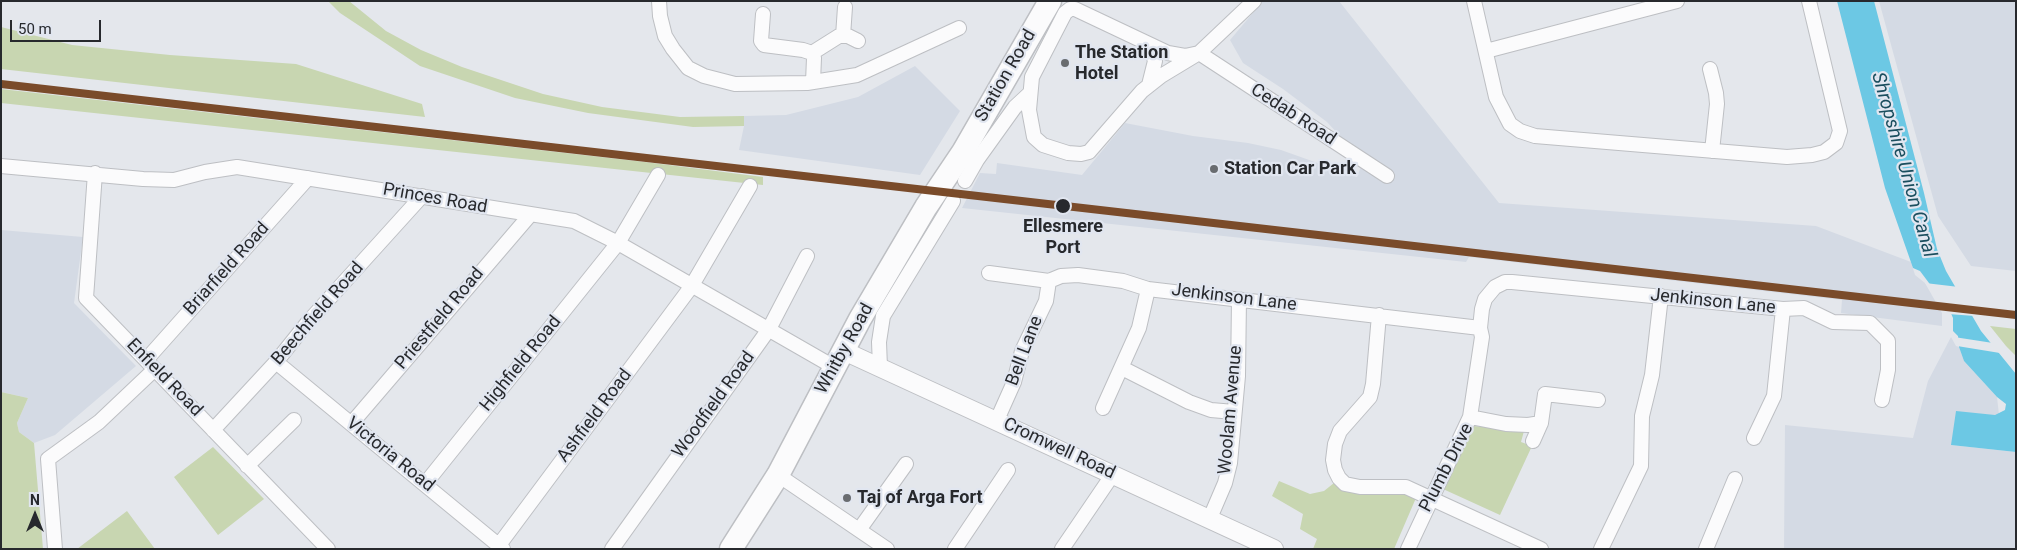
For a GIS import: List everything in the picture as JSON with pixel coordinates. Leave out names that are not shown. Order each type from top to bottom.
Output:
[{"type":"main road","name":"Station Road","points":[[963,152],[1050,1]]},
{"type":"main road","name":"Whitby Road","points":[[731,549],[778,475],[860,319],[926,207],[963,152]]},
{"type":"street","points":[[659,1],[660,16],[665,36],[688,68],[704,76],[735,84],[781,85],[857,75],[958,28]]},
{"type":"street","points":[[1149,85],[1199,53],[1254,1]]},
{"type":"street","points":[[1474,1],[1496,97],[1510,124],[1520,131],[1535,136],[1787,158],[1824,152],[1836,144],[1840,131],[1840,124],[1809,1]]},
{"type":"street","points":[[1486,51],[1656,4],[1677,1]]},
{"type":"street","points":[[843,36],[845,7]]},
{"type":"street","name":"Station Road","points":[[1144,43],[1075,9],[1070,9],[1065,13],[1034,72],[1029,94],[1030,122],[1034,137],[1043,146],[1073,154],[1089,152],[1138,95],[1149,85]]},
{"type":"street","points":[[763,14],[761,41],[764,45],[812,53]]},
{"type":"street","points":[[812,53],[833,38],[848,36],[858,41]]},
{"type":"street","points":[[1144,43],[1177,56],[1199,53]]},
{"type":"street","points":[[1144,43],[1152,52],[1155,61],[1149,85]]},
{"type":"street","points":[[812,53],[814,58],[813,82]]},
{"type":"street","name":"Cedab Road","points":[[1199,53],[1387,176]]},
{"type":"street","points":[[1710,69],[1717,104],[1712,151]]},
{"type":"street","name":"Station Road","points":[[965,181],[1010,115],[1029,94]]},
{"type":"street","name":"Princes Road","points":[[1,166],[94,173],[143,180],[174,180],[205,172],[237,167],[574,222],[618,244],[691,287],[769,329],[839,359]]},
{"type":"street","name":"Enfield Road","points":[[94,173],[86,298],[328,549]]},
{"type":"street","name":"Highfield Road","points":[[425,484],[618,244],[658,175]]},
{"type":"street","name":"Briarfield Road","points":[[55,549],[48,459],[99,422],[308,178]]},
{"type":"street","name":"Ashfield Road","points":[[501,547],[691,287],[750,186]]},
{"type":"street","name":"Beechfield Road","points":[[213,430],[276,362],[308,322],[422,196]]},
{"type":"street","name":"Whitby Road","points":[[880,368],[879,342],[883,316],[953,202]]},
{"type":"street","name":"Priestfield Road","points":[[351,424],[530,215]]},
{"type":"street","name":"Woodfield Road","points":[[612,549],[769,329],[807,256]]},
{"type":"street","name":"Jenkinson Lane","points":[[989,273],[1049,281],[1061,276],[1078,275],[1123,281],[1148,289],[1480,328],[1485,299],[1495,287],[1505,282],[1783,309],[1804,308],[1833,322],[1870,323],[1888,341],[1888,370],[1882,400]]},
{"type":"street","name":"Bell Lane","points":[[997,420],[1014,382],[1022,351],[1046,301],[1049,281]]},
{"type":"street","points":[[1103,408],[1140,328],[1148,289]]},
{"type":"street","points":[[1601,549],[1641,466],[1642,416],[1652,375],[1661,296]]},
{"type":"street","name":"Woolam Avenue","points":[[1210,518],[1225,483],[1230,463],[1238,376],[1239,299]]},
{"type":"street","points":[[1754,438],[1774,396],[1783,309]]},
{"type":"street","points":[[1378,315],[1372,391],[1363,407],[1349,419],[1340,431],[1334,452],[1335,470],[1345,484],[1360,487],[1406,487],[1542,549]]},
{"type":"street","points":[[1470,417],[1481,344],[1480,328]]},
{"type":"street","name":"Cromwell Road","points":[[839,359],[880,368],[997,420],[1274,549]]},
{"type":"street","name":"Victoria Road","points":[[276,362],[501,547]]},
{"type":"street","points":[[1122,368],[1188,402],[1211,410],[1234,412]]},
{"type":"street","points":[[1533,441],[1542,423],[1545,394],[1598,400]]},
{"type":"street","name":"Plumb Drive","points":[[1408,549],[1470,417],[1506,424],[1528,425],[1542,423]]},
{"type":"street","points":[[247,466],[294,420]]},
{"type":"street","points":[[860,530],[906,464]]},
{"type":"street","points":[[955,549],[1008,470]]},
{"type":"street","points":[[1062,549],[1113,474]]},
{"type":"street","points":[[778,475],[887,549]]},
{"type":"street","points":[[1706,549],[1735,480]]},
{"type":"shaded area","points":[[1263,1],[1339,1],[1499,203],[1816,226],[1911,262],[1915,275],[1925,283],[1942,313],[1942,326],[1841,313],[1842,300],[1469,257],[1466,262],[962,208],[980,173],[996,174],[997,163],[1082,175],[1125,123],[1281,150],[1357,177],[1363,161],[1327,122],[1283,89],[1243,63],[1230,40]]},
{"type":"shaded area","points":[[1879,1],[2016,1],[2016,271],[1971,266],[1938,216]]},
{"type":"shaded area","points":[[915,66],[960,111],[920,175],[739,150],[744,116],[786,115],[858,97]]},
{"type":"shaded area","points":[[1,230],[83,237],[74,303],[136,366],[55,435],[34,443],[19,432],[17,423],[28,398],[1,392]]},
{"type":"shaded area","points":[[1951,337],[1956,346],[1959,347],[1964,361],[1997,397],[1999,415],[1995,415],[1951,445],[2016,452],[2016,549],[1784,549],[1785,425],[1913,438],[1928,381]]},
{"type":"green space","points":[[328,1],[349,1],[386,31],[421,50],[462,67],[543,94],[602,107],[680,117],[744,116],[744,126],[693,127],[588,113],[515,98],[420,66],[340,13]]},
{"type":"green space","points":[[1,27],[72,45],[170,55],[296,64],[422,104],[425,117],[1,69]]},
{"type":"green space","points":[[1,89],[645,162],[763,177],[763,185],[1,103]]},
{"type":"green space","points":[[1990,326],[2016,329],[2016,356],[2006,346]]},
{"type":"green space","points":[[1,392],[28,398],[17,423],[19,432],[34,443],[43,549],[1,549]]},
{"type":"green space","points":[[1474,426],[1524,431],[1521,442],[1532,446],[1500,515],[1443,489]]},
{"type":"green space","points":[[213,447],[264,499],[218,535],[174,477]]},
{"type":"green space","points":[[1279,481],[1310,494],[1324,491],[1334,483],[1404,494],[1416,498],[1394,549],[1313,549],[1317,539],[1300,529],[1303,514],[1272,496]]},
{"type":"green space","points":[[127,511],[155,549],[77,549]]},
{"type":"water","name":"Shropshire Union Canal","points":[[1837,1],[1874,1],[1937,249],[1946,271],[1981,331],[2016,374],[2016,452],[1951,445],[1956,411],[1995,415],[2005,410],[2006,404],[1997,397],[1964,361],[1959,347],[1958,336],[1953,331],[1953,318],[1950,311],[1920,271],[1913,268],[1885,188]]},
{"type":"pier","points":[[1925,283],[1959,287],[1975,316],[1948,314]]},
{"type":"pier","points":[[1954,337],[1993,343],[2000,353],[1957,346]]},
{"type":"railway","points":[[1069,206],[2016,315]]},
{"type":"transit line","points":[[1,84],[2016,315]]},
{"type":"place","name":"The Station Hotel","points":[[1065,63]]},
{"type":"place","name":"Station Car Park","points":[[1214,169]]},
{"type":"place","name":"Ellesmere Port","points":[[1063,206]]},
{"type":"place","name":"Taj of Arga Fort","points":[[847,498]]}]
